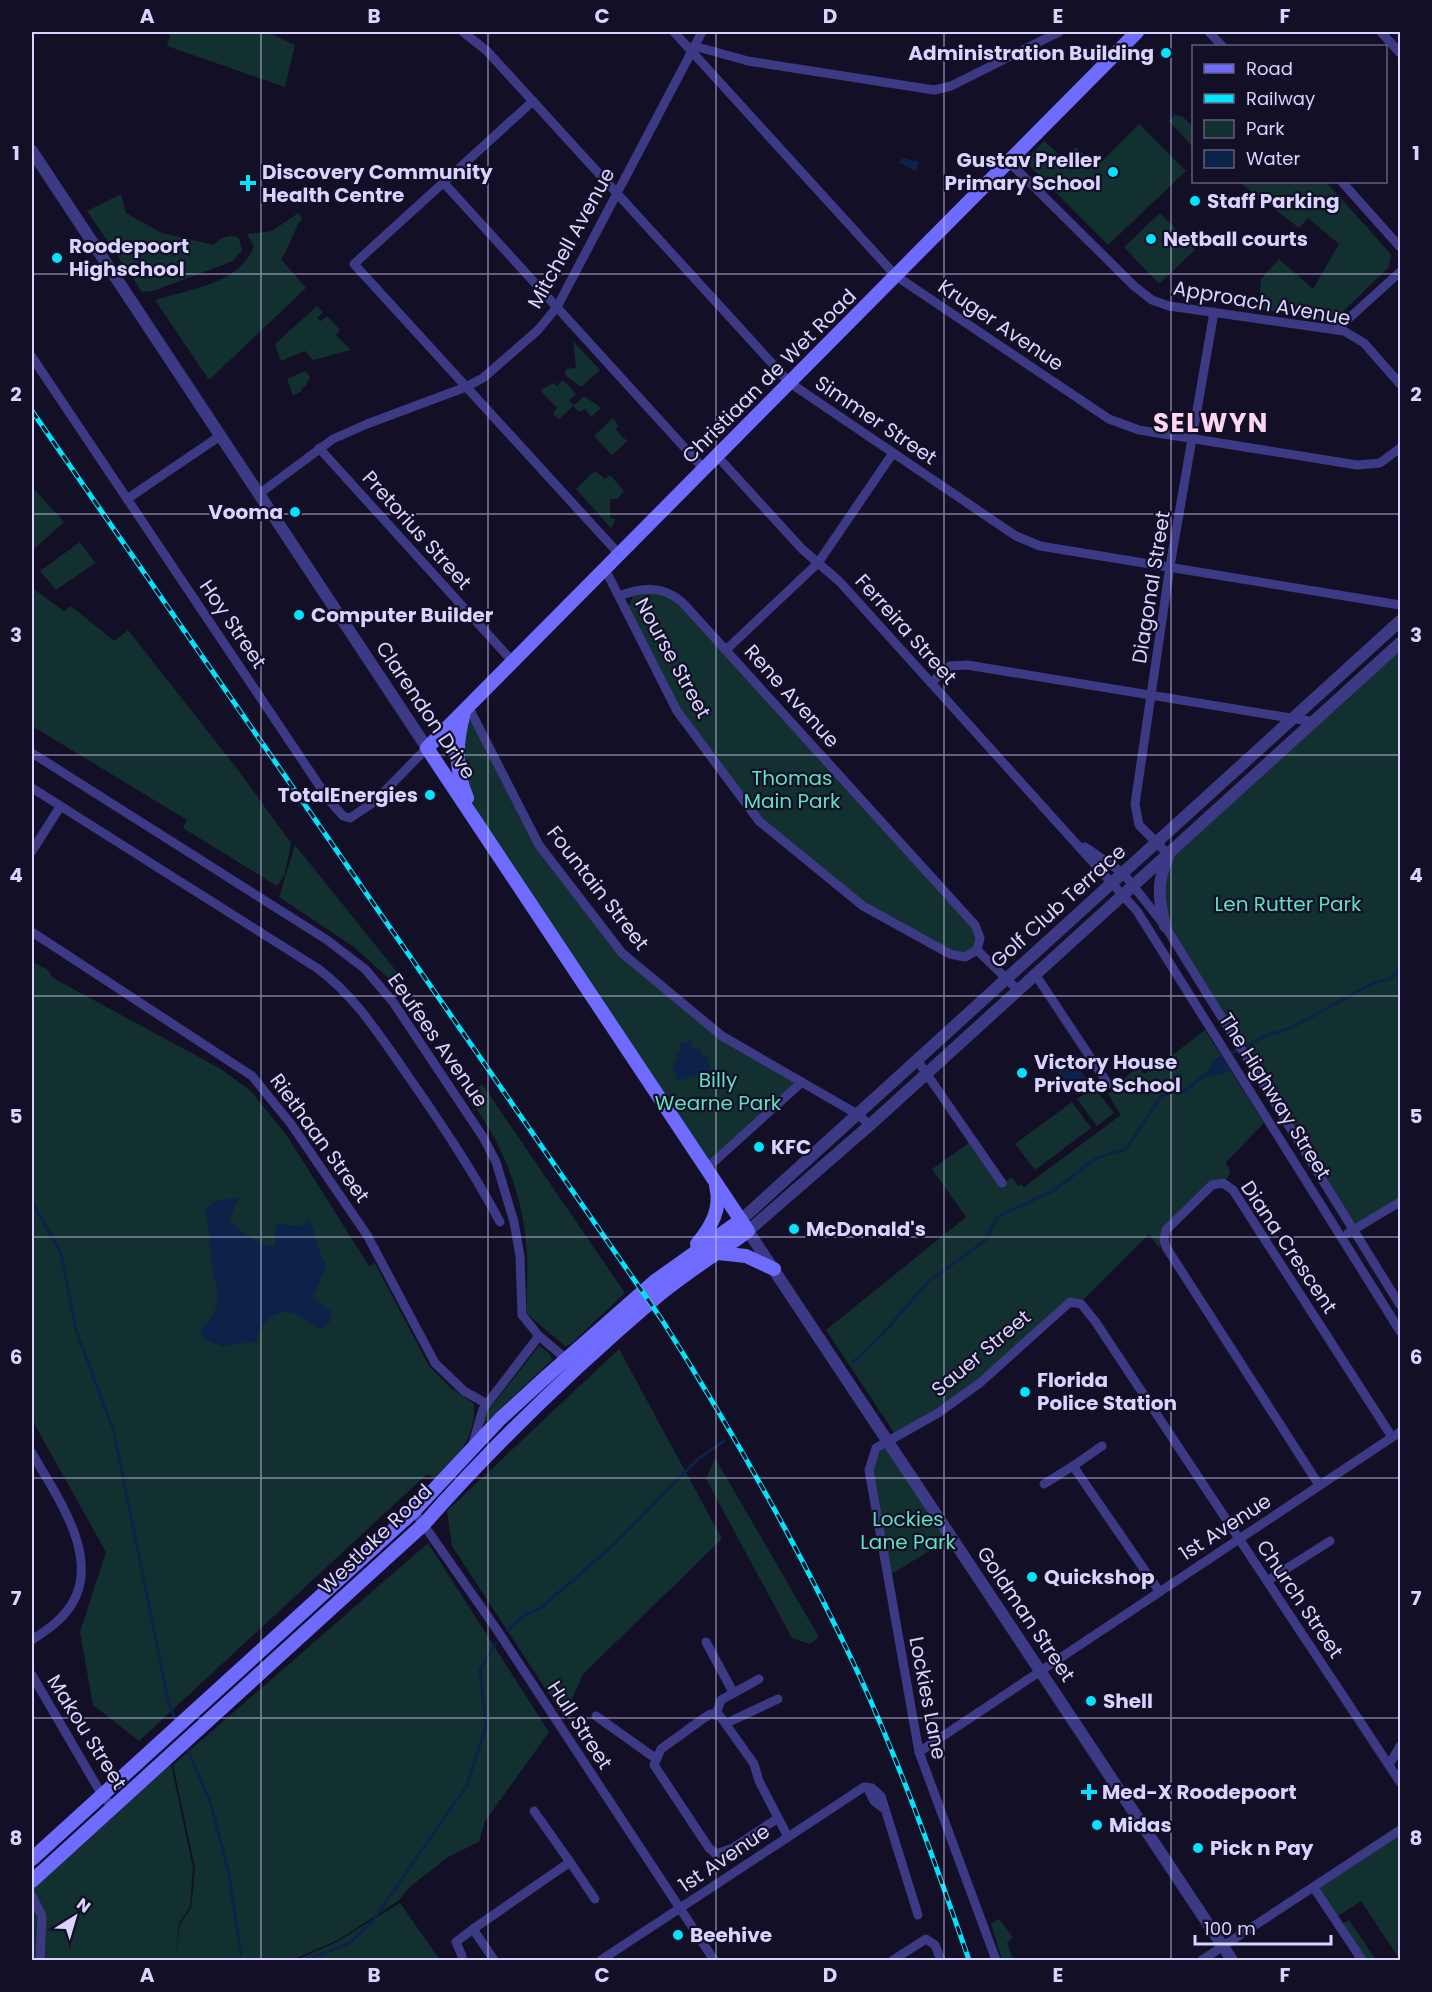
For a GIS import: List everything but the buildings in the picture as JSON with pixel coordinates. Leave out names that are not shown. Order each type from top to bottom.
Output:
[{"type":"main road","name":"Christiaan de Wet Road","points":[[427,748],[1137,32]]},
{"type":"main road","points":[[466,708],[457,746],[457,766],[480,826]]},
{"type":"main road","name":"Clarendon Drive","points":[[427,748],[744,1225]]},
{"type":"main road","points":[[688,1255],[709,1230],[715,1215],[718,1196],[711,1173]]},
{"type":"main road","name":"Westlake Road","points":[[32,1881],[424,1524],[474,1467],[578,1368],[661,1294],[718,1253],[744,1225]]},
{"type":"main road","name":"Westlake Road","points":[[32,1859],[414,1511],[472,1448],[566,1359],[688,1255],[744,1225]]},
{"type":"main road","points":[[718,1253],[746,1256],[774,1269]]},
{"type":"street","name":"Simmer Street","points":[[463,32],[479,43],[790,383],[1016,536],[1031,543],[1401,605]]},
{"type":"street","name":"Kruger Avenue","points":[[674,32],[693,48],[896,276],[1118,424],[1193,440],[1366,466],[1380,463],[1401,448]]},
{"type":"street","name":"Mitchell Avenue","points":[[259,494],[319,448],[367,424],[466,387],[483,378],[520,346],[557,307],[702,32]]},
{"type":"street","points":[[693,48],[748,61],[934,90],[951,86],[1059,32]]},
{"type":"street","points":[[1209,32],[1221,45]]},
{"type":"street","points":[[1381,32],[1401,53]]},
{"type":"street","points":[[533,101],[354,264],[619,554]]},
{"type":"street","name":"Clarendon Drive","points":[[32,151],[427,748]]},
{"type":"street","name":"Approach Avenue","points":[[1009,162],[1140,292],[1169,306],[1350,333],[1364,343],[1401,384]]},
{"type":"street","points":[[443,182],[704,469]]},
{"type":"street","points":[[1343,183],[1401,247]]},
{"type":"street","points":[[1336,330],[1401,272]]},
{"type":"street","name":"Diagonal Street","points":[[1169,855],[1139,825],[1135,810],[1170,567],[1214,312]]},
{"type":"street","name":"Hoy Street","points":[[32,357],[329,800],[343,816],[354,817],[367,808],[427,748]]},
{"type":"street","points":[[127,499],[220,436]]},
{"type":"street","name":"Pretorius Street","points":[[319,448],[513,662]]},
{"type":"street","points":[[727,649],[818,563],[893,453]]},
{"type":"street","name":"Ferreira Street","points":[[717,456],[818,563],[840,582],[1113,884]]},
{"type":"street","name":"Nourse Street","points":[[605,569],[677,711],[759,821],[872,912],[950,954],[965,957],[977,950]]},
{"type":"street","name":"Rene Avenue","points":[[619,596],[642,589],[662,590],[671,593],[683,603],[975,925],[980,938],[977,950]]},
{"type":"street","name":"Golf Club Terrace","points":[[744,1225],[916,1060],[1401,621]]},
{"type":"street","name":"Golf Club Terrace","points":[[744,1225],[870,1125],[1401,643]]},
{"type":"street","points":[[931,683],[950,666],[967,665],[1315,722]]},
{"type":"street","name":"Fountain Street","points":[[466,708],[539,845],[622,953],[722,1036],[858,1114],[870,1125]]},
{"type":"street","name":"Eeufees Avenue","points":[[32,753],[327,940],[356,960],[378,983],[483,1137],[496,1162],[517,1236],[520,1256],[520,1309],[527,1323],[539,1336],[578,1368]]},
{"type":"street","points":[[32,788],[308,963],[343,988],[434,1113],[471,1170],[500,1222]]},
{"type":"street","points":[[32,851],[60,807]]},
{"type":"street","name":"Ferreira Street","points":[[1064,831],[1124,873]]},
{"type":"street","points":[[1165,926],[1159,902],[1159,887],[1169,855]]},
{"type":"street","name":"The Highway Street","points":[[1124,873],[1135,884],[1165,926],[1401,1305]]},
{"type":"street","name":"The Highway Street","points":[[1113,884],[1154,935],[1401,1331]]},
{"type":"street","name":"Riethaan Street","points":[[32,932],[252,1076],[291,1124],[367,1235],[435,1363],[464,1391],[487,1404]]},
{"type":"street","points":[[977,950],[1018,990]]},
{"type":"street","points":[[1035,974],[1108,1084]]},
{"type":"street","points":[[916,1060],[1002,1183]]},
{"type":"street","points":[[711,1173],[802,1082]]},
{"type":"street","name":"Diana Crescent","points":[[1319,1485],[1166,1247],[1166,1230],[1212,1185],[1223,1183],[1233,1190],[1396,1435]]},
{"type":"street","points":[[1341,1236],[1401,1202]]},
{"type":"street","name":"Goldman Street","points":[[744,1225],[1232,1960]]},
{"type":"street","name":"Sauer Street","points":[[889,1442],[981,1382],[1064,1305],[1077,1301],[1091,1315]]},
{"type":"street","name":"Church Street","points":[[1091,1315],[1401,1782]]},
{"type":"street","points":[[472,1448],[478,1418],[539,1336]]},
{"type":"street","name":"1st Avenue","points":[[919,1752],[1396,1435]]},
{"type":"street","name":"Lockies Lane","points":[[889,1442],[873,1451],[869,1481],[919,1752],[996,1960]]},
{"type":"street","points":[[1044,1484],[1102,1446]]},
{"type":"street","points":[[32,1454],[71,1520],[79,1545],[80,1562],[78,1590],[69,1609],[56,1623],[32,1640]]},
{"type":"street","points":[[1073,1466],[1159,1592]]},
{"type":"street","name":"Hull Street","points":[[414,1511],[495,1627],[714,1960]]},
{"type":"street","points":[[1267,1581],[1330,1541]]},
{"type":"street","points":[[706,1642],[733,1692]]},
{"type":"street","name":"Makou Street","points":[[32,1675],[102,1795],[113,1807]]},
{"type":"street","points":[[716,1714],[718,1703],[733,1692],[759,1679]]},
{"type":"street","points":[[726,1724],[777,1699]]},
{"type":"street","points":[[716,1714],[726,1724],[754,1764],[759,1781],[788,1837]]},
{"type":"street","points":[[716,1714],[704,1718],[661,1749],[655,1758],[654,1765],[661,1778],[709,1848],[716,1854],[734,1848],[778,1818]]},
{"type":"street","points":[[596,1716],[655,1758]]},
{"type":"street","points":[[1389,1765],[1401,1746]]},
{"type":"street","name":"1st Avenue","points":[[601,1960],[860,1788],[867,1787],[874,1801],[883,1808],[918,1915]]},
{"type":"street","points":[[534,1812],[595,1899]]},
{"type":"street","points":[[1202,1960],[1401,1830]]},
{"type":"street","points":[[462,1956],[456,1942],[570,1862]]},
{"type":"street","points":[[1314,1888],[1362,1960]]},
{"type":"street","points":[[32,1896],[42,1916],[40,1960]]},
{"type":"street","points":[[473,1929],[495,1960]]},
{"type":"street","points":[[893,1960],[926,1939],[935,1945],[941,1960]]},
{"type":"green space","points":[[171,32],[267,32],[295,45],[285,87],[167,46]]},
{"type":"green space","points":[[1175,115],[1182,116],[1192,126],[1192,146],[1169,121]]},
{"type":"green space","points":[[1139,124],[1186,171],[1108,245],[1025,161],[1044,141],[1064,159],[1076,147],[1097,166]]},
{"type":"green space","points":[[1240,183],[1327,183],[1391,254],[1389,267],[1332,322],[1259,309],[1261,279],[1279,259],[1313,289],[1339,244],[1308,218],[1299,228]]},
{"type":"green space","points":[[121,194],[126,213],[162,233],[214,245],[225,237],[232,236],[239,238],[242,250],[233,261],[153,291],[142,292],[87,211]]},
{"type":"green space","points":[[298,213],[302,218],[281,259],[306,288],[209,380],[155,300],[198,288],[226,277],[238,269],[254,246],[247,234],[272,231]]},
{"type":"green space","points":[[1160,213],[1195,250],[1159,284],[1124,247]]},
{"type":"green space","points":[[317,306],[323,312],[317,318],[321,321],[327,316],[340,330],[336,335],[351,350],[313,360],[305,351],[281,361],[275,344]]},
{"type":"green space","points":[[573,341],[600,370],[581,387],[565,375],[566,369],[576,368]]},
{"type":"green space","points":[[306,371],[310,377],[305,387],[293,396],[287,379]]},
{"type":"green space","points":[[563,380],[576,394],[569,400],[574,405],[584,396],[601,408],[591,417],[585,409],[579,412],[573,406],[559,419],[553,414],[557,408],[540,390],[554,383],[557,386]]},
{"type":"green space","points":[[613,418],[618,426],[615,429],[627,441],[612,455],[594,436]]},
{"type":"green space","points":[[595,471],[605,479],[610,475],[624,491],[617,499],[610,499],[610,518],[616,519],[611,528],[576,489]]},
{"type":"green space","points":[[32,487],[64,522],[32,551]]},
{"type":"green space","points":[[80,542],[95,563],[56,590],[40,571]]},
{"type":"green space","points":[[32,588],[64,611],[71,606],[114,641],[128,630],[238,770],[291,843],[285,874],[277,886],[183,828],[187,820],[32,726]]},
{"type":"green space","name":"Thomas Main Park","points":[[653,592],[674,599],[975,931],[976,946],[960,955],[866,904],[762,819],[682,712],[628,608],[633,596]]},
{"type":"green space","name":"Len Rutter Park","points":[[1400,650],[1400,1199],[1354,1225],[1167,924],[1162,902],[1169,861]]},
{"type":"green space","name":"Billy Wearne Park","points":[[468,713],[522,820],[622,958],[693,1017],[797,1083],[709,1162],[479,816],[461,774]]},
{"type":"green space","points":[[295,845],[401,977],[395,984],[354,947],[279,897]]},
{"type":"green space","points":[[32,962],[47,969],[53,978],[221,1069],[251,1091],[287,1136],[369,1266],[375,1263],[429,1366],[450,1387],[474,1404],[469,1436],[459,1454],[444,1471],[436,1479],[427,1474],[139,1741],[93,1705],[80,1632],[106,1552],[32,1420]]},
{"type":"green space","points":[[1205,1030],[1264,1123],[1226,1162],[1230,1171],[1227,1179],[1221,1178],[1184,1207],[1159,1248],[1149,1234],[1082,1301],[1069,1299],[1062,1303],[963,1390],[895,1434],[826,1330],[966,1217],[932,1169],[970,1142],[1005,1182],[1012,1177],[1018,1186],[1021,1184],[1024,1187],[1121,1115],[1108,1094],[1138,1066],[1144,1074],[1155,1066],[1157,1067]]},
{"type":"green space","points":[[482,1084],[625,1293],[571,1344],[565,1346],[527,1314],[527,1254],[516,1191],[501,1150],[480,1113],[467,1096]]},
{"type":"green space","points":[[1094,1087],[1114,1113],[1097,1126],[1077,1099]]},
{"type":"green space","points":[[1072,1102],[1091,1128],[1035,1170],[1015,1144]]},
{"type":"green space","points":[[539,1346],[550,1354],[552,1360],[481,1427],[484,1416]]},
{"type":"green space","points":[[619,1349],[722,1539],[583,1674],[564,1717],[452,1546],[447,1511]]},
{"type":"green space","name":"Lockies Lane Park","points":[[886,1447],[947,1540],[890,1575],[872,1482],[874,1458]]},
{"type":"green space","points":[[715,1458],[819,1637],[810,1644],[792,1638],[706,1479]]},
{"type":"green space","points":[[428,1543],[549,1732],[485,1821],[479,1842],[448,1857],[411,1886],[398,1901],[338,1940],[292,1960],[32,1960],[32,1890],[171,1764],[193,1868],[190,1907],[179,1923],[176,1953],[180,1924],[191,1908],[195,1868],[173,1765]]},
{"type":"green space","points":[[1400,1834],[1400,1960],[1361,1901],[1337,1917],[1318,1889]]},
{"type":"green space","points":[[400,1903],[440,1960],[296,1960],[335,1943]]},
{"type":"green space","points":[[999,1919],[1013,1937],[1007,1943],[1013,1960],[1002,1960],[991,1924]]},
{"type":"green space","points":[[1349,1920],[1376,1960],[1365,1960],[1342,1924]]},
{"type":"water","points":[[902,158],[919,162],[916,171],[899,163]]},
{"type":"water","points":[[691,1040],[693,1050],[699,1048],[702,1056],[707,1055],[711,1071],[677,1081],[672,1063],[677,1062],[675,1053],[681,1051],[679,1044]]},
{"type":"water","points":[[1065,1055],[1088,1079],[1076,1091],[1052,1066]]},
{"type":"water","points":[[1221,1056],[1230,1071],[1207,1078],[1211,1064]]},
{"type":"water","points":[[239,1197],[229,1221],[250,1238],[269,1246],[275,1246],[276,1224],[302,1226],[310,1220],[326,1265],[313,1298],[330,1310],[332,1319],[322,1329],[296,1314],[286,1312],[273,1315],[268,1319],[256,1342],[224,1347],[203,1339],[200,1329],[214,1312],[218,1296],[205,1210],[215,1201]]},
{"type":"waterway","points":[[1228,1055],[1268,1035],[1291,1028],[1373,983],[1391,979],[1400,969]]},
{"type":"waterway","points":[[853,1362],[877,1340],[929,1281],[985,1241],[997,1217],[1053,1191],[1096,1158],[1126,1149],[1161,1096],[1174,1091],[1184,1091],[1208,1073]]},
{"type":"waterway","points":[[32,1202],[61,1253],[76,1330],[114,1432],[169,1705],[177,1723]]},
{"type":"waterway","points":[[507,1631],[523,1616],[542,1607],[610,1548],[698,1459],[724,1441]]},
{"type":"waterway","points":[[305,1960],[348,1944],[372,1922],[467,1785],[486,1726],[480,1670],[496,1643]]},
{"type":"waterway","points":[[186,1746],[210,1801],[229,1874],[241,1955]]},
{"type":"railway","points":[[32,411],[662,1320],[716,1407],[767,1495],[860,1677],[904,1782],[969,1960]]},
{"type":"place","name":"Administration Building","points":[[1166,53]]},
{"type":"place","name":"Gustav Preller Primary School","points":[[1113,172]]},
{"type":"place","name":"Discovery Community Health Centre","points":[[248,183]]},
{"type":"place","name":"Staff Parking","points":[[1195,201]]},
{"type":"place","name":"Netball courts","points":[[1151,239]]},
{"type":"place","name":"Roodepoort Highschool","points":[[57,258]]},
{"type":"place","name":"Vooma","points":[[295,512]]},
{"type":"place","name":"Computer Builder","points":[[299,615]]},
{"type":"place","name":"TotalEnergies","points":[[430,795]]},
{"type":"place","name":"Victory House Private School","points":[[1022,1073]]},
{"type":"place","name":"KFC","points":[[759,1147]]},
{"type":"place","name":"McDonald's","points":[[794,1229]]},
{"type":"place","name":"Florida Police Station","points":[[1025,1392]]},
{"type":"place","name":"Quickshop","points":[[1032,1577]]},
{"type":"place","name":"Shell","points":[[1091,1701]]},
{"type":"place","name":"Med-X Roodepoort","points":[[1089,1792]]},
{"type":"place","name":"Midas","points":[[1097,1825]]},
{"type":"place","name":"Pick n Pay","points":[[1198,1848]]},
{"type":"place","name":"Beehive","points":[[678,1935]]},
{"type":"district","name":"SELWYN","points":[[1211,423]]}]
